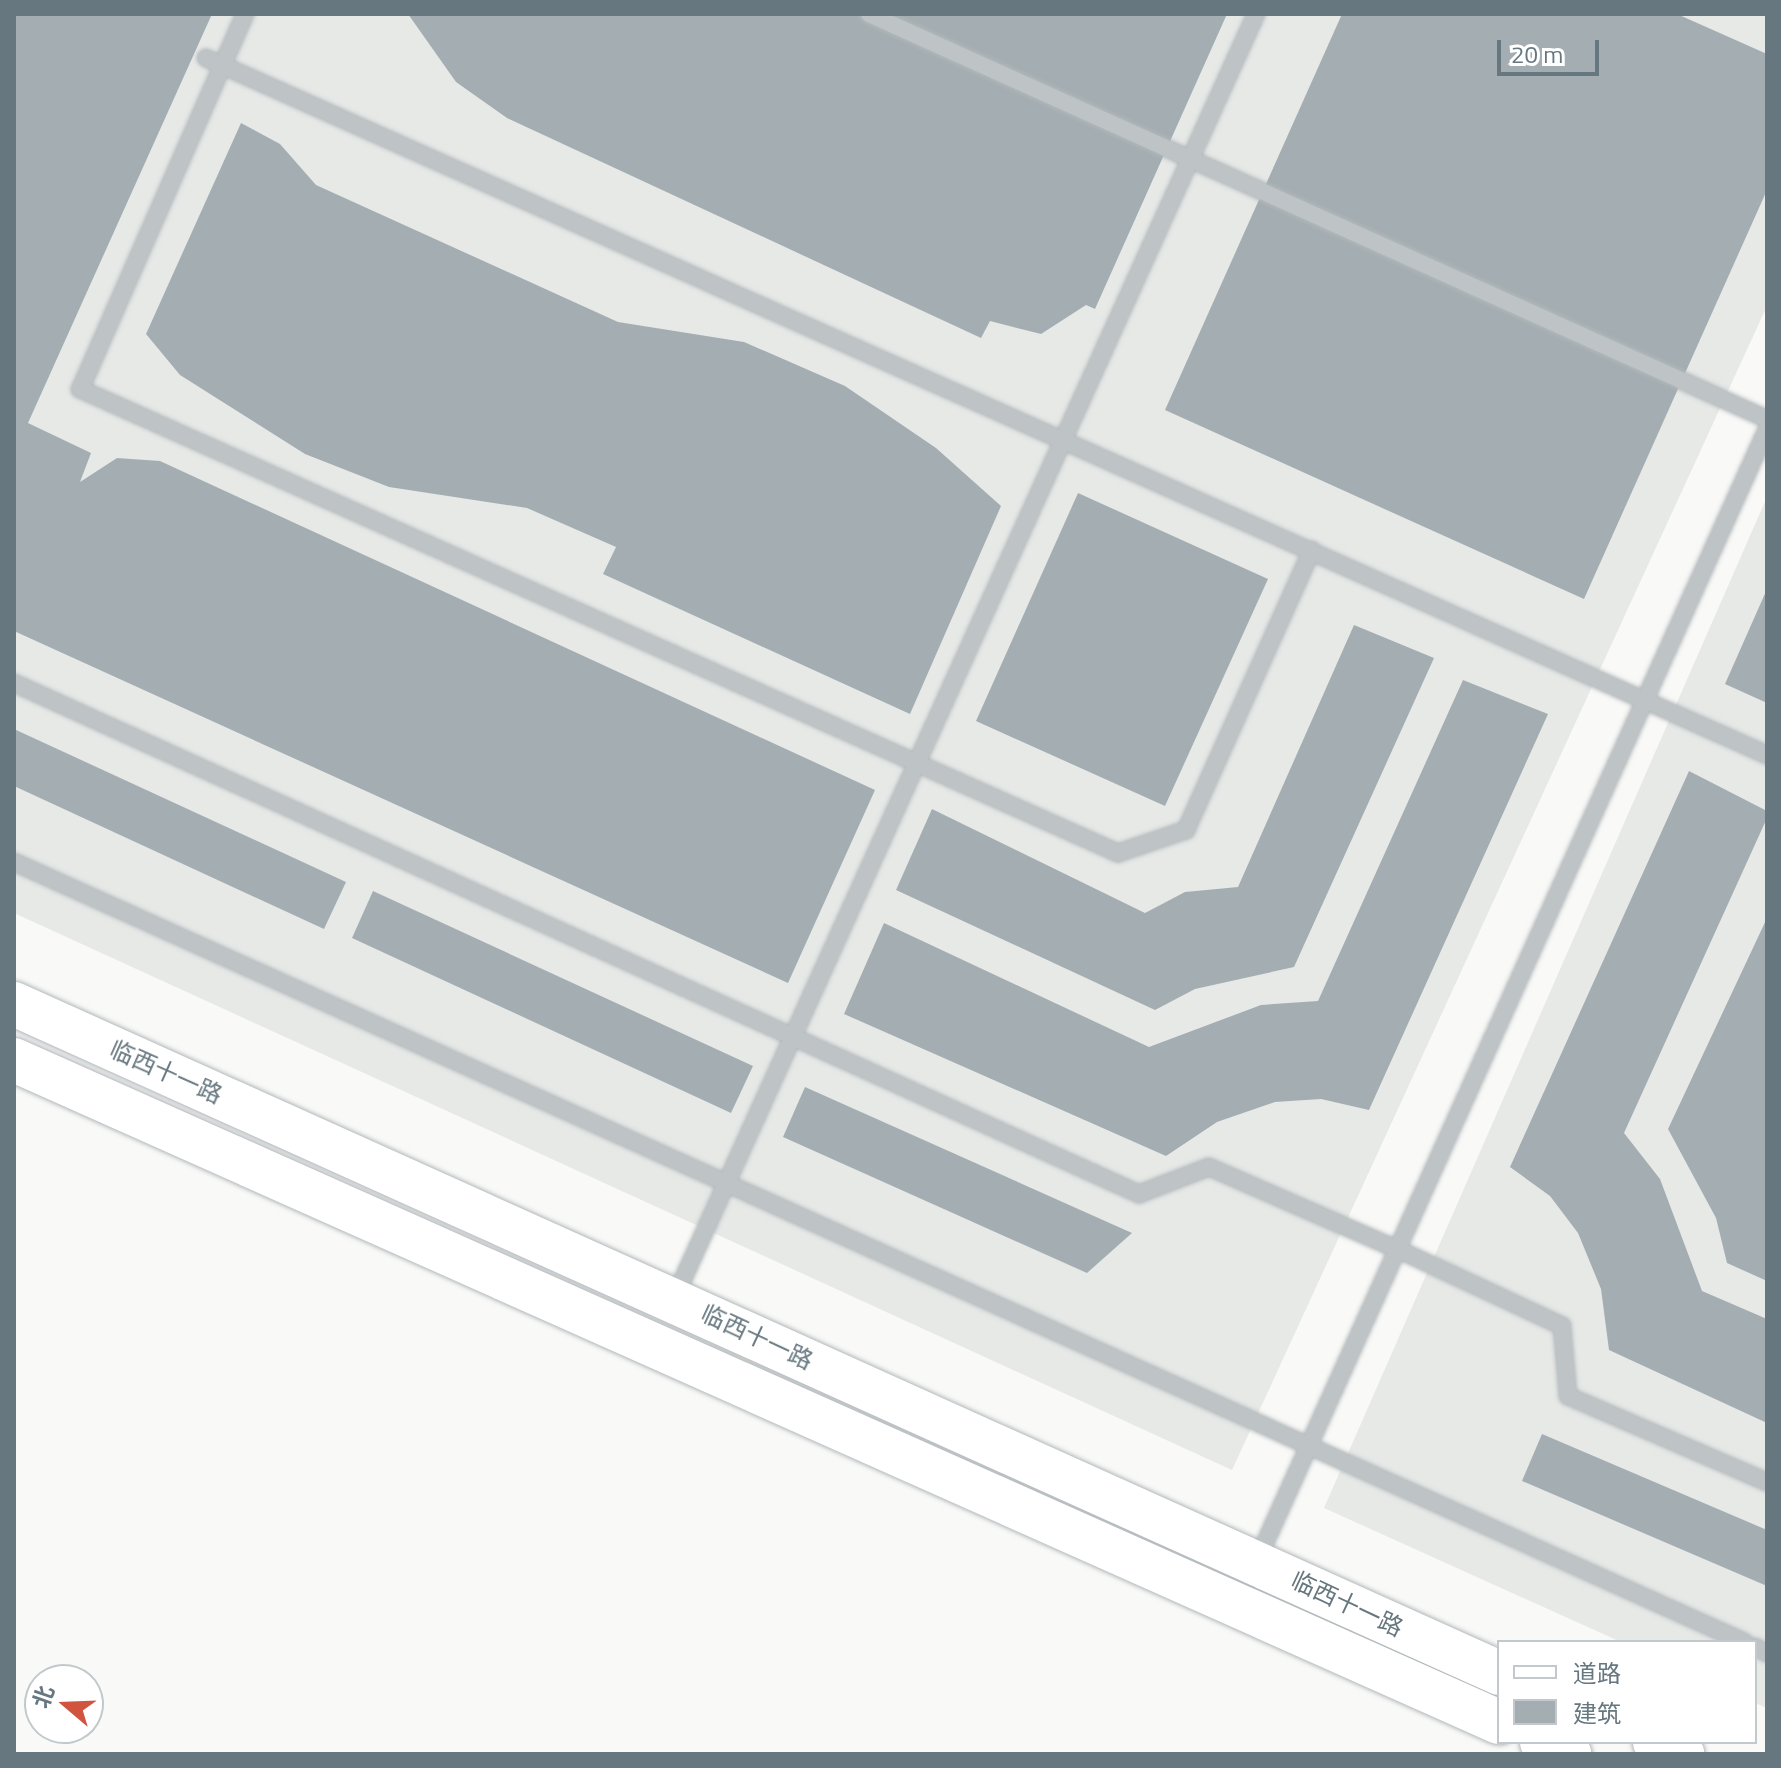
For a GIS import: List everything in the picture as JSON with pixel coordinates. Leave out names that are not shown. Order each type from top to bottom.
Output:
[{"type":"main road","name":"临西十一路","points":[[14,1004],[674,1299],[1246,1583],[1497,1721]]},
{"type":"main road","name":"临西十一路","points":[[14,1060],[1246,1583],[1497,1672]]},
{"type":"main road","points":[[1546,1744],[1569,1754]]},
{"type":"main road","points":[[1660,1744],[1682,1754]]},
{"type":"lane","points":[[245,14],[214,62],[80,389],[1118,853],[1186,830],[1312,550]]},
{"type":"lane","points":[[869,14],[1767,419]]},
{"type":"lane","points":[[674,1299],[922,763],[1256,14]]},
{"type":"lane","points":[[214,62],[1065,438],[1767,755]]},
{"type":"lane","points":[[1246,1583],[1767,429]]},
{"type":"lane","points":[[14,683],[794,1040],[1139,1194],[1209,1167],[1397,1249],[1562,1326],[1568,1396],[1767,1482]]},
{"type":"lane","points":[[14,862],[1740,1640]]},
{"type":"shaded area","points":[[14,14],[1767,14],[1767,306],[1232,1470],[14,913]]},
{"type":"shaded area","points":[[1767,497],[1767,1708],[1757,1704],[1757,1640],[1617,1640],[1324,1508]]},
{"type":"building","points":[[14,14],[212,14],[28,423],[91,453],[80,482],[117,458],[160,461],[875,790],[788,983],[14,631]]},
{"type":"building","points":[[408,14],[1227,14],[1095,309],[1086,305],[1041,334],[990,321],[981,338],[507,118],[456,82]]},
{"type":"building","points":[[1342,14],[1677,14],[1767,54],[1767,190],[1584,599],[1165,410]]},
{"type":"building","points":[[241,123],[280,144],[316,185],[618,322],[744,342],[845,386],[936,448],[1001,506],[910,714],[603,574],[616,547],[527,508],[389,487],[305,454],[180,375],[146,334]]},
{"type":"building","points":[[1078,493],[1268,579],[1165,806],[976,721]]},
{"type":"building","points":[[1767,589],[1767,703],[1725,684]]},
{"type":"building","points":[[1354,625],[1434,658],[1294,967],[1195,989],[1155,1010],[896,890],[932,809],[1145,913],[1185,892],[1238,887]]},
{"type":"building","points":[[1463,680],[1548,714],[1369,1110],[1321,1099],[1275,1102],[1217,1122],[1166,1156],[844,1014],[884,923],[1149,1047],[1261,1005],[1318,1001]]},
{"type":"building","points":[[14,729],[346,882],[324,929],[14,786]]},
{"type":"building","points":[[1689,771],[1767,811],[1767,818],[1624,1133],[1660,1179],[1702,1291],[1767,1319],[1767,1423],[1609,1350],[1601,1289],[1578,1233],[1550,1196],[1510,1167]]},
{"type":"building","points":[[373,891],[753,1066],[731,1113],[352,938]]},
{"type":"building","points":[[1767,918],[1767,1281],[1727,1263],[1716,1218],[1668,1129]]},
{"type":"building","points":[[805,1087],[1132,1233],[1087,1273],[783,1137]]},
{"type":"building","points":[[1542,1434],[1767,1530],[1767,1586],[1522,1481]]}]
